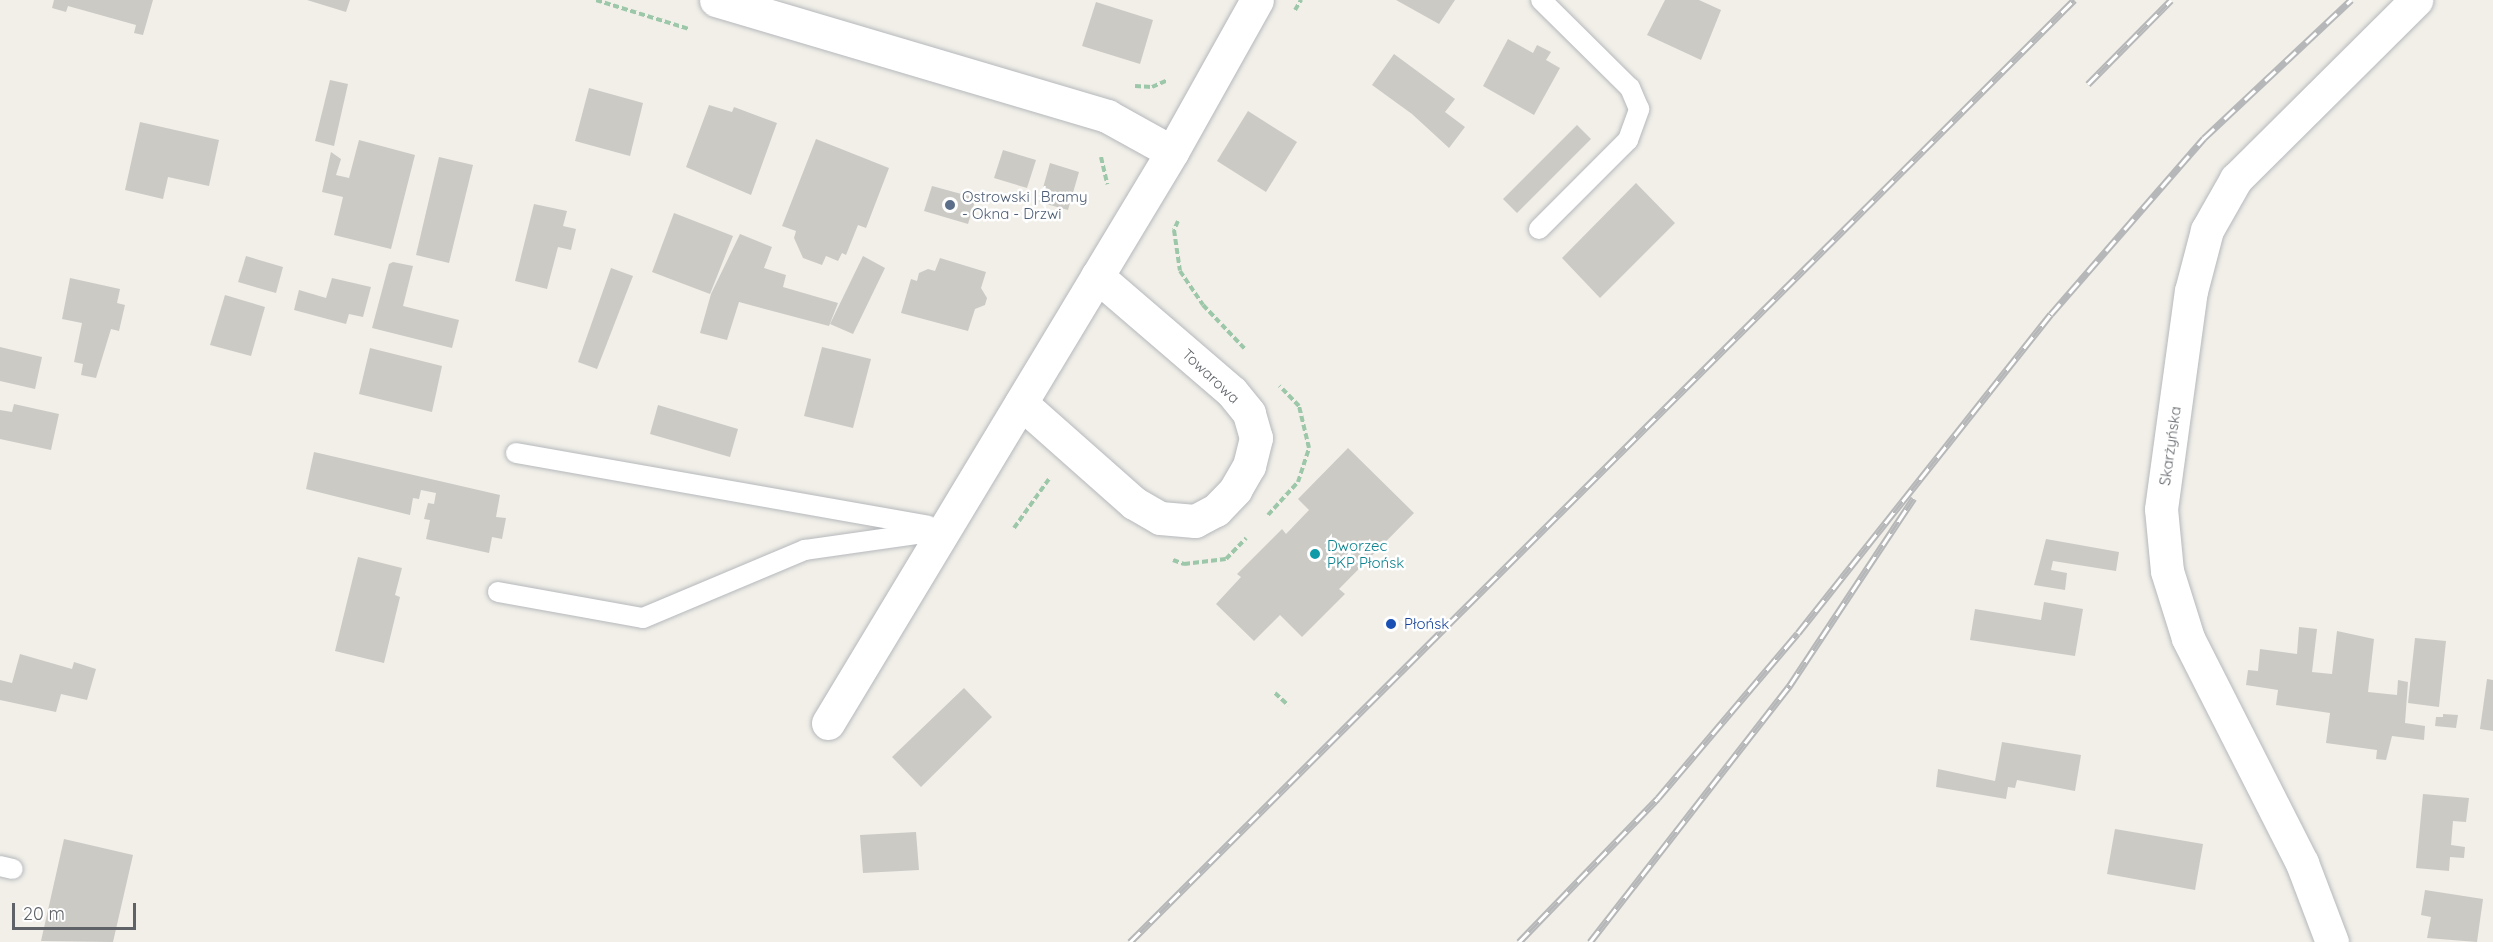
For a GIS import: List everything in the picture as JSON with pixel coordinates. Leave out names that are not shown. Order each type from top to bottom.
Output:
[{"type":"street","points":[[716,0],[1107,116],[1172,152]]},
{"type":"street","points":[[828,723],[1172,152],[1257,0]]},
{"type":"street","name":"Skarżyńska","points":[[2332,942],[2302,863],[2188,638],[2167,571],[2161,509],[2191,291],[2207,230],[2236,179],[2416,0]]},
{"type":"street","name":"Towarowa","points":[[1021,403],[1134,504],[1160,518],[1195,521],[1216,510],[1235,490],[1249,466],[1256,438],[1249,413],[1232,392],[1097,276]]},
{"type":"lane","points":[[1539,229],[1628,140],[1639,109],[1630,88],[1541,0]]},
{"type":"lane","points":[[516,453],[945,530]]},
{"type":"lane","points":[[498,592],[643,618],[805,550],[945,530]]},
{"type":"path","points":[[596,0],[696,31]]},
{"type":"path","points":[[1130,86],[1152,87],[1176,77]]},
{"type":"path","points":[[1098,151],[1107,176],[1106,187]]},
{"type":"path","points":[[1275,693],[1288,705]]},
{"type":"building","points":[[54,0],[153,0],[143,35],[134,33],[136,25],[68,6],[66,12],[52,8]]},
{"type":"building","points":[[307,0],[350,0],[346,12]]},
{"type":"building","points":[[1396,0],[1455,0],[1439,24]]},
{"type":"building","points":[[1665,0],[1699,0],[1721,10],[1701,60],[1647,35]]},
{"type":"building","points":[[1096,2],[1153,20],[1140,64],[1082,46]]},
{"type":"building","points":[[1508,39],[1533,53],[1537,45],[1551,52],[1546,60],[1560,68],[1534,115],[1483,86]]},
{"type":"building","points":[[1394,54],[1455,99],[1445,112],[1465,127],[1449,148],[1412,114],[1372,85]]},
{"type":"building","points":[[330,80],[348,84],[334,146],[315,141]]},
{"type":"building","points":[[589,88],[643,103],[630,156],[575,141]]},
{"type":"building","points":[[709,105],[732,112],[734,107],[777,123],[751,195],[686,167]]},
{"type":"building","points":[[1248,111],[1297,142],[1266,192],[1217,161]]},
{"type":"building","points":[[140,122],[219,140],[209,186],[168,177],[163,199],[125,190]]},
{"type":"building","points":[[1577,125],[1591,139],[1517,213],[1503,199]]},
{"type":"building","points":[[816,139],[889,168],[866,228],[858,225],[846,255],[842,253],[838,261],[826,256],[822,265],[803,258],[794,238],[796,231],[782,226]]},
{"type":"building","points":[[359,140],[415,155],[391,249],[334,235],[343,197],[322,192],[331,152],[341,159],[336,175],[349,178]]},
{"type":"building","points":[[1003,150],[1036,160],[1027,188],[994,178]]},
{"type":"building","points":[[439,157],[473,165],[449,263],[416,255]]},
{"type":"building","points":[[1050,163],[1079,172],[1068,210],[1039,202]]},
{"type":"building","points":[[1636,183],[1675,223],[1600,298],[1562,258]]},
{"type":"building","name":"Ostrowski | Bramy - Okna - Drzwi","points":[[932,186],[976,198],[968,224],[924,211]]},
{"type":"building","points":[[534,204],[567,211],[563,226],[576,229],[571,250],[558,247],[547,289],[515,281]]},
{"type":"building","points":[[674,213],[733,236],[710,294],[652,272]]},
{"type":"building","points":[[740,234],[772,247],[764,268],[786,275],[783,287],[838,303],[829,326],[739,302],[727,340],[700,333],[711,294]]},
{"type":"building","points":[[246,256],[283,267],[276,293],[238,282]]},
{"type":"building","points":[[863,256],[885,268],[853,334],[830,324]]},
{"type":"building","points":[[940,258],[986,272],[981,288],[987,298],[985,305],[975,309],[968,331],[901,313],[911,279],[917,281],[919,273],[928,269],[935,271]]},
{"type":"building","points":[[393,262],[413,266],[403,306],[459,320],[452,348],[372,328],[389,264]]},
{"type":"building","points":[[611,268],[633,276],[597,369],[578,362]]},
{"type":"building","points":[[70,278],[120,289],[117,303],[125,305],[119,331],[111,329],[96,378],[81,375],[83,364],[74,362],[82,323],[62,319]]},
{"type":"building","points":[[332,278],[371,287],[363,317],[349,314],[346,324],[294,310],[299,290],[326,298]]},
{"type":"building","points":[[225,295],[265,307],[251,356],[210,345]]},
{"type":"building","points":[[0,347],[42,357],[35,389],[0,381]]},
{"type":"building","points":[[822,347],[871,359],[853,428],[804,416]]},
{"type":"building","points":[[370,348],[442,366],[432,412],[359,394]]},
{"type":"building","points":[[14,404],[59,414],[51,450],[0,439],[0,410],[12,412]]},
{"type":"building","points":[[658,405],[738,429],[730,457],[650,434]]},
{"type":"building","name":"Dworzec PKP Płońsk","points":[[1348,448],[1414,513],[1339,589],[1345,594],[1302,637],[1280,615],[1254,641],[1216,604],[1241,577],[1237,574],[1282,529],[1286,534],[1309,510],[1298,499]]},
{"type":"building","points":[[314,452],[500,495],[496,517],[506,518],[502,539],[492,537],[489,553],[426,539],[430,520],[424,519],[428,503],[434,504],[436,493],[421,490],[419,499],[413,498],[410,515],[306,489]]},
{"type":"building","points":[[2046,539],[2119,552],[2116,571],[2053,561],[2051,570],[2067,573],[2065,590],[2034,585]]},
{"type":"building","points":[[358,557],[402,568],[395,595],[400,597],[384,663],[335,651]]},
{"type":"building","points":[[2044,602],[2083,609],[2075,656],[1970,640],[1975,609],[2041,620]]},
{"type":"building","points":[[2299,627],[2317,629],[2312,672],[2332,674],[2337,631],[2374,639],[2368,692],[2397,695],[2398,680],[2408,682],[2405,723],[2425,726],[2424,740],[2392,736],[2386,760],[2376,759],[2377,750],[2326,743],[2330,713],[2276,705],[2278,690],[2246,685],[2248,670],[2258,671],[2260,649],[2297,654]]},
{"type":"building","points":[[2415,638],[2446,641],[2439,707],[2408,703]]},
{"type":"building","points":[[20,654],[72,669],[74,662],[96,669],[87,700],[61,694],[56,712],[0,700],[0,680],[12,683]]},
{"type":"building","points":[[2487,679],[2493,680],[2493,731],[2480,729]]},
{"type":"building","points":[[964,688],[992,717],[921,787],[892,757]]},
{"type":"building","points":[[2443,714],[2458,715],[2456,728],[2435,726],[2436,717],[2443,717]]},
{"type":"building","points":[[2002,742],[2081,755],[2075,791],[2017,780],[2015,788],[2008,787],[2006,799],[1936,787],[1938,769],[1995,781]]},
{"type":"building","points":[[2423,794],[2469,798],[2466,822],[2453,821],[2451,845],[2465,847],[2464,858],[2450,857],[2449,871],[2416,868]]},
{"type":"building","points":[[2115,829],[2203,844],[2195,890],[2107,874]]},
{"type":"building","points":[[916,832],[919,870],[863,873],[860,835]]},
{"type":"building","points":[[64,839],[133,855],[113,942],[41,941]]},
{"type":"building","points":[[2425,890],[2483,899],[2477,942],[2427,938],[2431,917],[2421,915]]},
{"type":"railway","points":[[1130,942],[2074,0]]},
{"type":"railway","points":[[2088,84],[2171,0]]},
{"type":"railway","points":[[1519,942],[1658,798],[1798,633],[2051,314],[2204,138],[2351,0]]},
{"type":"railway","points":[[1590,942],[1790,685],[1914,498]]},
{"type":"place","name":"Ostrowski | Bramy - Okna - Drzwi","points":[[950,205]]},
{"type":"place","name":"Dworzec PKP Płońsk","points":[[1315,554]]},
{"type":"place","name":"Płońsk","points":[[1391,624]]}]
